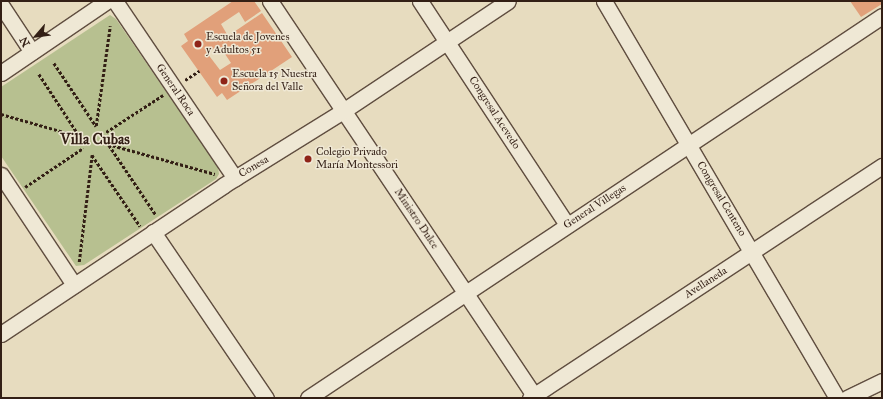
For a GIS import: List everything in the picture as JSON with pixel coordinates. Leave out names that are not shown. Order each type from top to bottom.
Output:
[{"type":"street","points":[[1,73],[107,1]]},
{"type":"street","name":"General Roca","points":[[115,1],[235,178]]},
{"type":"street","name":"Ministro Dulce","points":[[270,1],[466,292],[533,397]]},
{"type":"street","name":"Congresal Acevedo","points":[[420,1],[567,225]]},
{"type":"street","name":"Conesa","points":[[1,334],[74,285],[146,229],[235,178],[343,111],[508,1]]},
{"type":"street","name":"Congresal Centeno","points":[[604,1],[753,252],[837,398]]},
{"type":"street","points":[[1,5],[32,52]]},
{"type":"street","name":"General Villegas","points":[[308,398],[882,16]]},
{"type":"street","name":"Avellaneda","points":[[533,397],[882,166]]},
{"type":"street","points":[[1,175],[74,285]]},
{"type":"street","points":[[146,229],[266,398]]},
{"type":"street","points":[[847,398],[882,381]]},
{"type":"path","points":[[54,63],[96,126],[110,26]]},
{"type":"path","points":[[185,80],[199,71]]},
{"type":"path","points":[[1,114],[81,137],[39,74]]},
{"type":"path","points":[[106,132],[165,93]]},
{"type":"path","points":[[156,215],[108,144],[215,174]]},
{"type":"path","points":[[24,187],[82,148]]},
{"type":"path","points":[[79,262],[92,154],[146,229]]},
{"type":"green space","points":[[110,15],[116,19],[218,167],[219,174],[216,179],[84,265],[76,266],[1,156],[1,87]]},
{"type":"building","points":[[233,1],[254,1],[261,11],[245,22],[239,12],[221,24],[228,36],[262,13],[292,57],[227,100],[222,93],[217,97],[181,46],[188,41],[184,34]],"holes":[[[219,45],[231,63],[220,70],[207,53]]]},
{"type":"building","points":[[850,1],[882,1],[882,4],[861,17]]},
{"type":"place","name":"Escuela de Jovenes y Adultos 51","points":[[198,44]]},
{"type":"place","name":"Escuela 15 Nuestra Señora del Valle","points":[[224,81]]},
{"type":"place","name":"Colegio Privado María Montessori","points":[[308,159]]},
{"type":"district","name":"Villa Cubas","points":[[95,140]]}]
